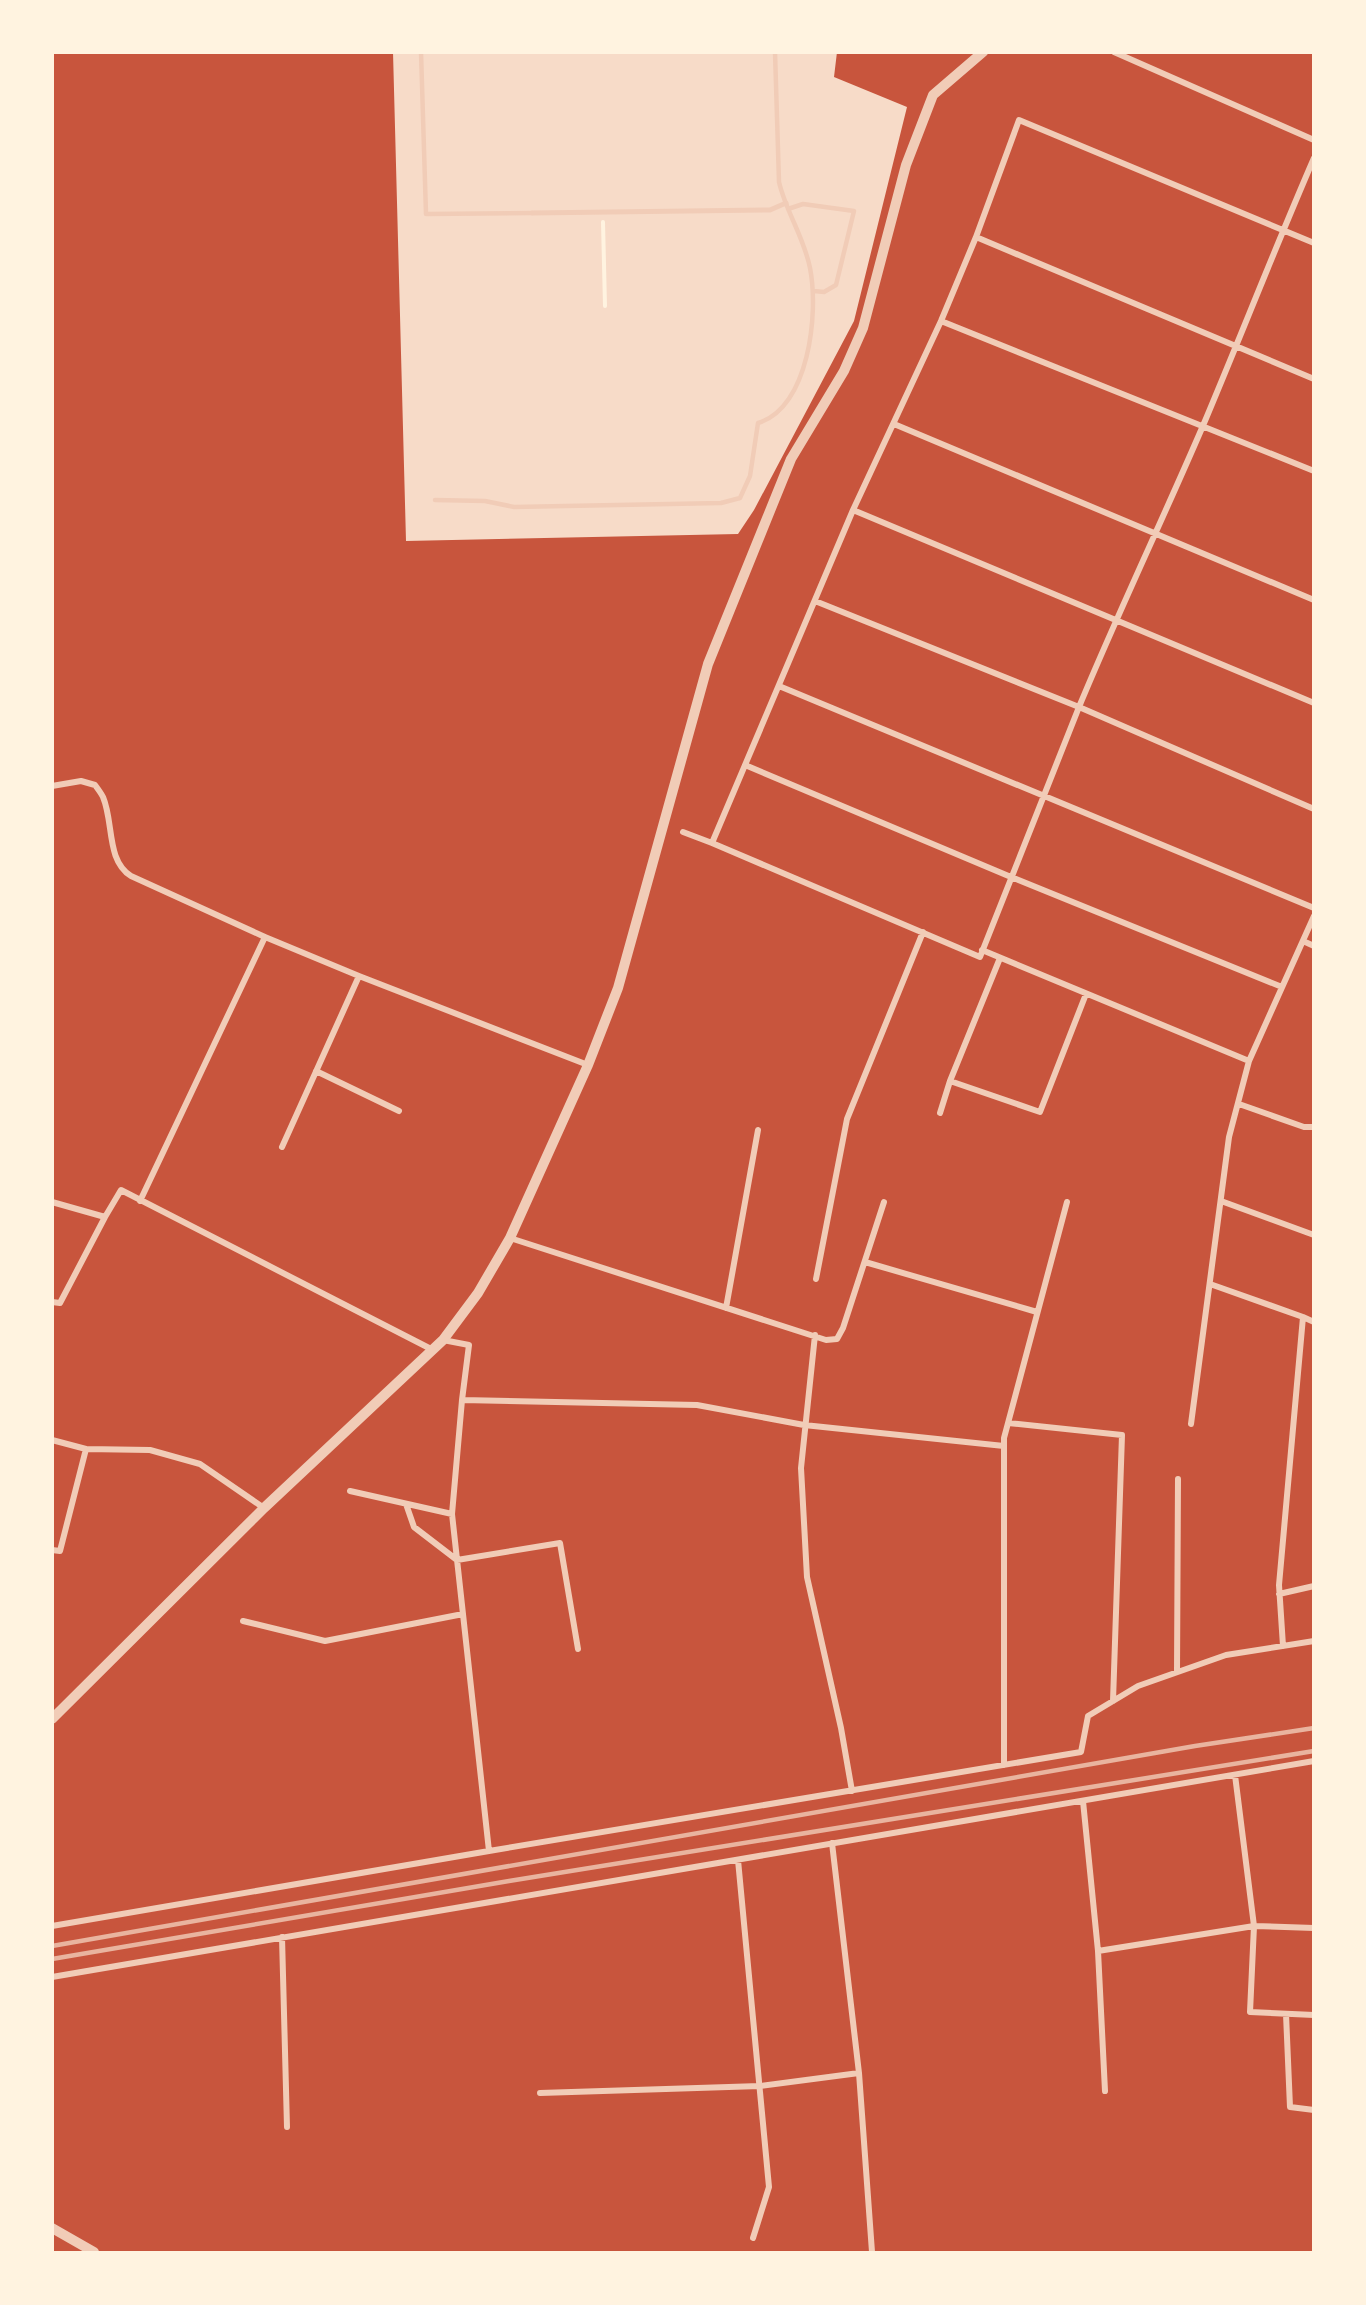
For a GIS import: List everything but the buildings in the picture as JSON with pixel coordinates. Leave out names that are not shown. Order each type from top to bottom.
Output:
[{"type":"street","points":[[52,1719],[264,1508],[443,1340],[478,1293],[510,1238],[588,1065],[618,988],[708,664],[791,459],[844,371],[863,328],[906,165],[933,95],[983,52]]},
{"type":"street","points":[[1114,52],[1314,140]]},
{"type":"street","points":[[712,843],[853,510],[941,321],[976,237],[1019,120],[1314,243]]},
{"type":"street","points":[[683,832],[980,957],[1079,707],[1156,535],[1314,158]]},
{"type":"street","points":[[532,213],[770,210],[787,206]]},
{"type":"street","points":[[976,237],[1314,379]]},
{"type":"street","points":[[941,321],[1314,471]]},
{"type":"street","points":[[894,424],[1314,600]]},
{"type":"street","points":[[853,510],[1314,703]]},
{"type":"street","points":[[815,601],[1079,707],[1314,809]]},
{"type":"street","points":[[779,686],[1314,908]]},
{"type":"street","points":[[745,765],[1011,877],[1282,987]]},
{"type":"street","points":[[52,786],[81,781],[95,785],[103,797],[116,860],[121,870],[265,938],[588,1065]]},
{"type":"street","points":[[1191,1424],[1229,1137],[1249,1061],[1314,916]]},
{"type":"street","points":[[816,1279],[847,1119],[923,932]]},
{"type":"street","points":[[140,1201],[265,938]]},
{"type":"street","points":[[1302,941],[1314,946]]},
{"type":"street","points":[[982,950],[1249,1061]]},
{"type":"street","points":[[940,1113],[950,1081],[1000,958]]},
{"type":"street","points":[[282,1147],[359,976]]},
{"type":"street","points":[[950,1081],[1040,1112],[1086,994]]},
{"type":"street","points":[[316,1071],[399,1111]]},
{"type":"street","points":[[1239,1104],[1304,1127],[1314,1127]]},
{"type":"street","points":[[726,1308],[758,1130]]},
{"type":"street","points":[[52,1302],[60,1303],[121,1191],[433,1350]]},
{"type":"street","points":[[1221,1201],[1314,1235]]},
{"type":"street","points":[[52,1202],[105,1217]]},
{"type":"street","points":[[510,1238],[826,1340],[837,1339],[843,1329],[884,1202]]},
{"type":"street","points":[[1004,1765],[1004,1446],[1066,1202]]},
{"type":"street","points":[[865,1262],[1037,1312]]},
{"type":"street","points":[[1210,1284],[1314,1322]]},
{"type":"street","points":[[1283,1646],[1279,1594],[1303,1317]]},
{"type":"street","points":[[815,1335],[801,1468],[807,1577],[841,1728],[852,1791]]},
{"type":"street","points":[[443,1340],[469,1344],[452,1514],[489,1851]]},
{"type":"street","points":[[462,1400],[697,1405],[804,1425],[1004,1446]]},
{"type":"street","points":[[1008,1423],[1122,1435],[1113,1701]]},
{"type":"street","points":[[52,1440],[86,1449],[150,1450],[200,1464],[264,1508]]},
{"type":"street","points":[[52,1550],[60,1551],[86,1449]]},
{"type":"street","points":[[1177,1672],[1178,1479]]},
{"type":"street","points":[[350,1491],[452,1514]]},
{"type":"street","points":[[406,1504],[414,1527],[457,1560],[560,1543],[578,1649]]},
{"type":"street","points":[[1279,1594],[1314,1586]]},
{"type":"street","points":[[243,1622],[325,1641],[463,1614]]},
{"type":"street","points":[[52,1926],[1081,1752],[1088,1716],[1138,1686],[1226,1655],[1314,1641]]},
{"type":"street","points":[[52,1977],[1314,1761]]},
{"type":"street","points":[[1235,1775],[1254,1926],[1250,2012],[1314,2015]]},
{"type":"street","points":[[1083,1801],[1098,1951],[1105,2091]]},
{"type":"street","points":[[832,1843],[859,2073],[872,2253]]},
{"type":"street","points":[[738,1860],[769,2187],[753,2238]]},
{"type":"street","points":[[1098,1951],[1254,1926],[1314,1928]]},
{"type":"street","points":[[282,1937],[287,2127]]},
{"type":"street","points":[[1286,2014],[1290,2107],[1314,2110]]},
{"type":"street","points":[[540,2093],[760,2086],[859,2073]]},
{"type":"street","points":[[52,2228],[94,2253]]},
{"type":"lane","points":[[422,52],[426,214],[532,213]]},
{"type":"lane","points":[[435,500],[485,501],[514,507],[721,503],[740,498],[750,476],[758,423],[776,415],[799,381],[810,339],[814,291],[805,246],[779,182],[775,52]]},
{"type":"lane","points":[[787,206],[803,204],[854,211],[836,285],[824,292],[814,291]]},
{"type":"path","points":[[602,212],[605,306]]},
{"type":"railway","points":[[52,1946],[1195,1746],[1314,1728]]},
{"type":"railway","points":[[52,1959],[509,1881],[1314,1751]]}]
